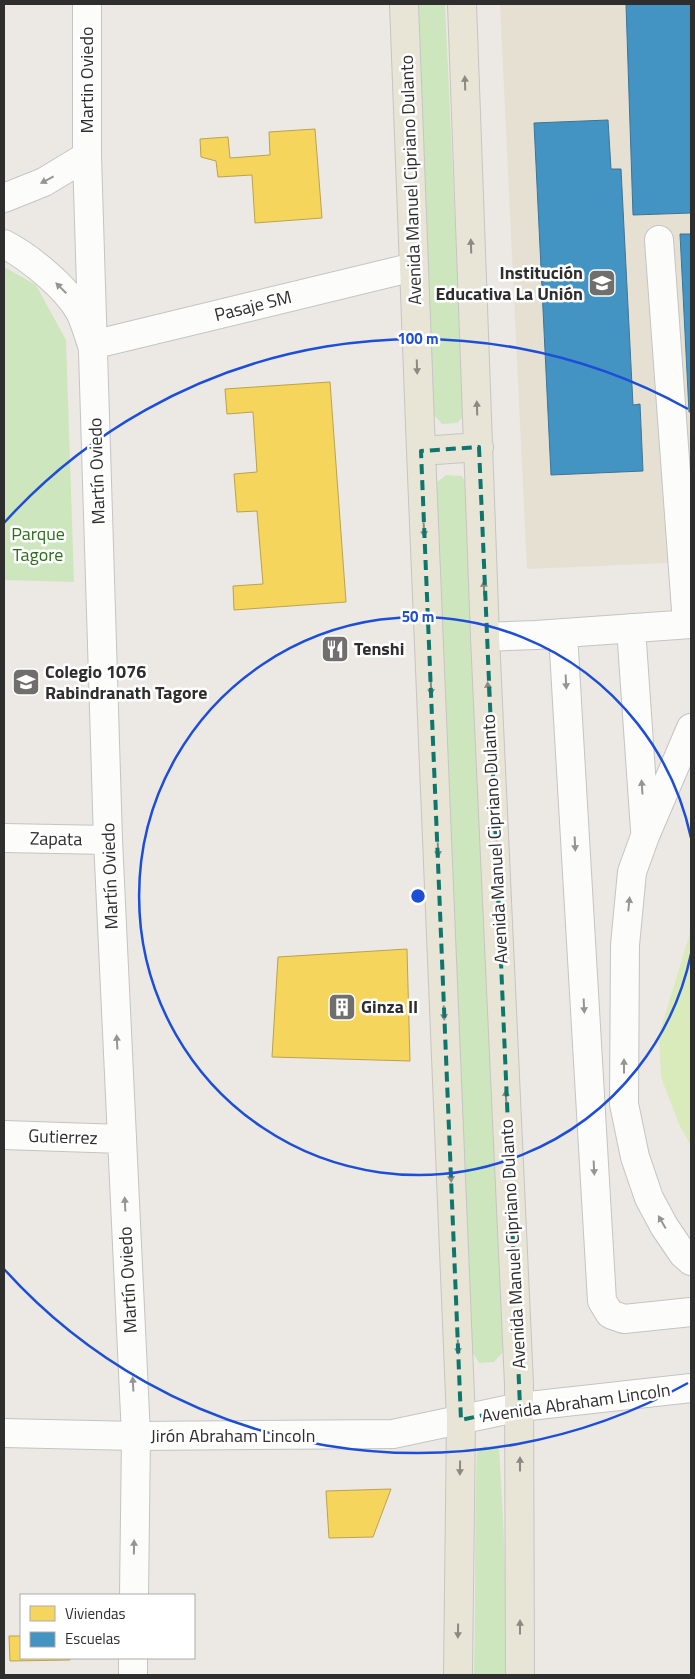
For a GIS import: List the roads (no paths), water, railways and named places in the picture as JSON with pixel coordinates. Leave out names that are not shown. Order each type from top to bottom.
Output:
[{"type":"main road","name":"Avenida Manuel Cipriano Dulanto","points":[[404,4],[461,1420],[458,1675]]},
{"type":"main road","name":"Avenida Manuel Cipriano Dulanto","points":[[462,4],[486,636],[520,1408],[520,1675]]},
{"type":"main road","points":[[421,451],[479,448]]},
{"type":"street","name":"Martin Oviedo","points":[[87,4],[87,156]]},
{"type":"street","points":[[4,198],[44,182],[87,156]]},
{"type":"street","name":"Martín Oviedo","points":[[87,156],[108,840],[136,1436],[134,1594]]},
{"type":"street","points":[[486,636],[563,633],[689,624],[682,416],[658,240]]},
{"type":"street","points":[[4,244],[16,250],[37,266],[65,291],[80,312],[92,345]]},
{"type":"street","name":"Pasaje SM","points":[[92,345],[414,267]]},
{"type":"street","points":[[631,628],[645,836]]},
{"type":"street","points":[[563,633],[602,1302],[610,1314],[624,1319],[691,1312]]},
{"type":"street","points":[[691,728],[645,836],[632,872],[625,945],[624,1104],[635,1158],[649,1198],[664,1226],[683,1254],[691,1261]]},
{"type":"street","name":"Zapata","points":[[4,838],[108,840]]},
{"type":"street","name":"Gutierrez","points":[[4,1134],[122,1139]]},
{"type":"street","name":"Avenida Abraham Lincoln","points":[[461,1420],[520,1408],[691,1388]]},
{"type":"street","name":"Jirón Abraham Lincoln","points":[[4,1433],[136,1436],[393,1434],[461,1420]]},
{"type":"street","points":[[132,1675],[133,1659]]},
{"type":"place","name":"Institución Educativa La Unión","points":[[602,283]]},
{"type":"place","name":"Tenshi","points":[[335,649]]},
{"type":"place","name":"Colegio 1076 Rabindranath Tagore","points":[[26,682]]},
{"type":"place","name":"Ginza II","points":[[342,1007]]},
{"type":"park label","name":"Parque Tagore","points":[[38,544]]}]
